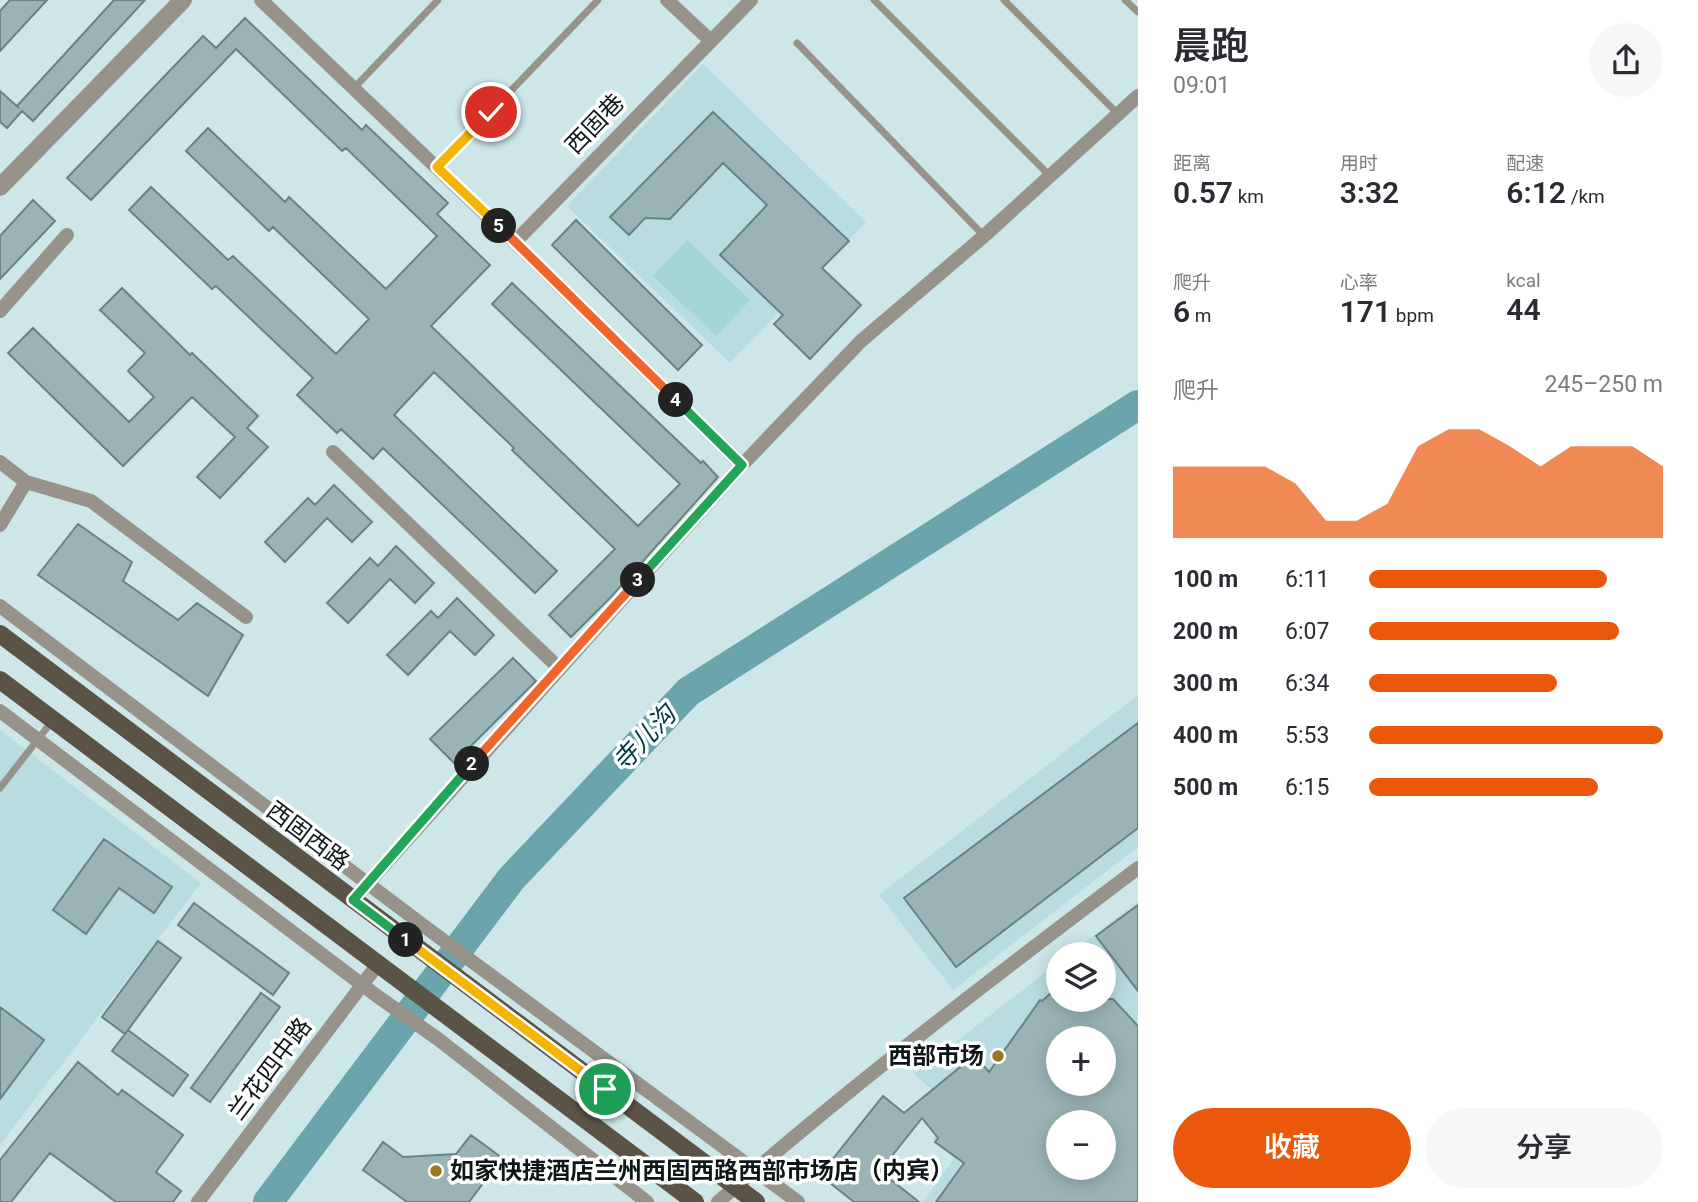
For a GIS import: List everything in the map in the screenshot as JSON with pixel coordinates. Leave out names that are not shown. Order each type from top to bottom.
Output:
[{"type":"main road","name":"西固西路","points":[[0,634],[756,1202]]},
{"type":"main road","points":[[0,680],[695,1202]]},
{"type":"street","points":[[0,187],[183,0]]},
{"type":"street","points":[[261,0],[515,242],[742,465]]},
{"type":"street","points":[[667,0],[710,41]]},
{"type":"street","name":"西固巷","points":[[515,242],[751,0]]},
{"type":"street","points":[[353,900],[742,465],[861,341],[984,236],[1138,96]]},
{"type":"street","points":[[0,310],[67,235]]},
{"type":"street","points":[[333,452],[559,668]]},
{"type":"street","points":[[0,462],[26,482],[92,501],[246,617]]},
{"type":"street","points":[[0,525],[26,482]]},
{"type":"street","points":[[0,606],[428,929],[798,1202]]},
{"type":"street","points":[[0,711],[377,996],[438,1039],[647,1202]]},
{"type":"street","points":[[718,1202],[944,1014],[1138,868]]},
{"type":"street","name":"兰花四中路","points":[[198,1202],[378,964]]},
{"type":"lane","points":[[354,88],[438,0]]},
{"type":"lane","points":[[437,167],[598,0]]},
{"type":"lane","points":[[874,0],[1050,176]]},
{"type":"lane","points":[[1004,0],[1118,114]]},
{"type":"lane","points":[[1125,0],[1138,12]]},
{"type":"lane","points":[[797,43],[984,236]]},
{"type":"lane","points":[[0,788],[53,720]]},
{"type":"shaded area","points":[[703,64],[866,222],[730,363],[567,206]]},
{"type":"shaded area","points":[[687,240],[750,300],[716,336],[653,276]]},
{"type":"shaded area","points":[[1138,695],[1138,847],[953,990],[879,895]]},
{"type":"shaded area","points":[[0,730],[201,883],[0,1145]]},
{"type":"shaded area","name":"西部市场","points":[[1138,901],[1138,1202],[923,1202],[954,1158],[933,1139],[950,1106],[914,1074],[1046,972],[1046,1012],[1116,1012],[1116,942],[1085,942]]},
{"type":"building","points":[[10,0],[47,0],[0,51],[0,11]]},
{"type":"building","points":[[114,0],[145,0],[33,121],[22,111],[7,128],[0,122],[0,91],[19,108],[17,106]]},
{"type":"building","points":[[245,18],[362,130],[366,125],[448,203],[437,214],[490,265],[431,326],[638,526],[680,484],[492,304],[512,283],[718,477],[611,597],[571,637],[549,615],[615,549],[512,450],[514,448],[434,372],[394,415],[557,571],[535,593],[383,448],[373,459],[341,429],[337,433],[297,395],[313,378],[216,286],[212,289],[129,210],[151,187],[228,260],[233,256],[336,354],[369,319],[273,227],[269,231],[186,151],[208,128],[285,202],[289,197],[386,289],[437,236],[346,148],[342,151],[236,49],[91,200],[67,178],[203,36],[216,48]]},
{"type":"building","points":[[713,112],[849,241],[822,268],[861,305],[810,359],[774,324],[783,315],[720,255],[767,205],[723,163],[670,219],[645,218],[629,235],[610,217]]},
{"type":"building","points":[[33,200],[55,221],[0,279],[0,236]]},
{"type":"building","points":[[576,220],[702,345],[678,370],[552,245]]},
{"type":"building","points":[[122,288],[190,355],[192,353],[258,416],[247,428],[268,447],[220,498],[197,477],[235,437],[192,397],[123,466],[8,353],[33,328],[129,422],[154,397],[128,371],[145,353],[100,310]]},
{"type":"building","points":[[334,485],[372,522],[352,542],[327,518],[285,562],[265,542],[308,498],[315,505]]},
{"type":"building","points":[[78,524],[132,562],[123,581],[178,620],[197,603],[243,635],[208,696],[38,575]]},
{"type":"building","points":[[396,546],[434,583],[415,603],[390,579],[348,623],[327,603],[370,558],[378,566]]},
{"type":"building","points":[[457,598],[494,635],[475,655],[450,631],[408,675],[387,655],[431,611],[438,618]]},
{"type":"building","points":[[513,658],[536,681],[454,763],[430,739]]},
{"type":"building","points":[[1138,723],[1138,828],[956,967],[904,898]]},
{"type":"building","points":[[104,839],[172,887],[154,913],[119,888],[86,934],[53,910]]},
{"type":"building","points":[[194,903],[289,973],[273,995],[178,925]]},
{"type":"building","points":[[1138,905],[1138,991],[1116,962],[1116,942],[1101,942],[1096,936]]},
{"type":"building","points":[[158,941],[181,958],[125,1034],[102,1017]]},
{"type":"building","points":[[261,993],[280,1007],[210,1102],[191,1088]]},
{"type":"building","points":[[1046,997],[1046,1012],[1116,1012],[1116,1002],[1138,1026],[1138,1202],[936,1202],[964,1163],[935,1142],[938,1138],[922,1118],[880,1171],[919,1202],[854,1202],[820,1175],[883,1096],[904,1113],[975,1055],[989,1072],[1040,1000]]},
{"type":"building","points":[[0,1007],[44,1040],[0,1099]]},
{"type":"building","points":[[128,1030],[188,1075],[173,1096],[112,1051]]},
{"type":"building","points":[[78,1062],[118,1095],[122,1090],[183,1135],[156,1172],[181,1191],[173,1202],[116,1202],[50,1153],[11,1202],[0,1202],[0,1160]]},
{"type":"building","points":[[471,1135],[502,1158],[469,1202],[407,1202],[363,1170],[383,1142],[403,1157],[456,1154]]},
{"type":"waterway","name":"寺儿沟","points":[[268,1202],[511,879],[688,692],[1138,405]]},
{"type":"place","name":"西部市场","points":[[998,1056]]},
{"type":"place","name":"如家快捷酒店兰州西固西路西部市场店（内宾）","points":[[436,1171]]},
{"type":"route","points":[[491,112],[437,167],[742,465],[486,748],[353,900],[605,1089]]}]
